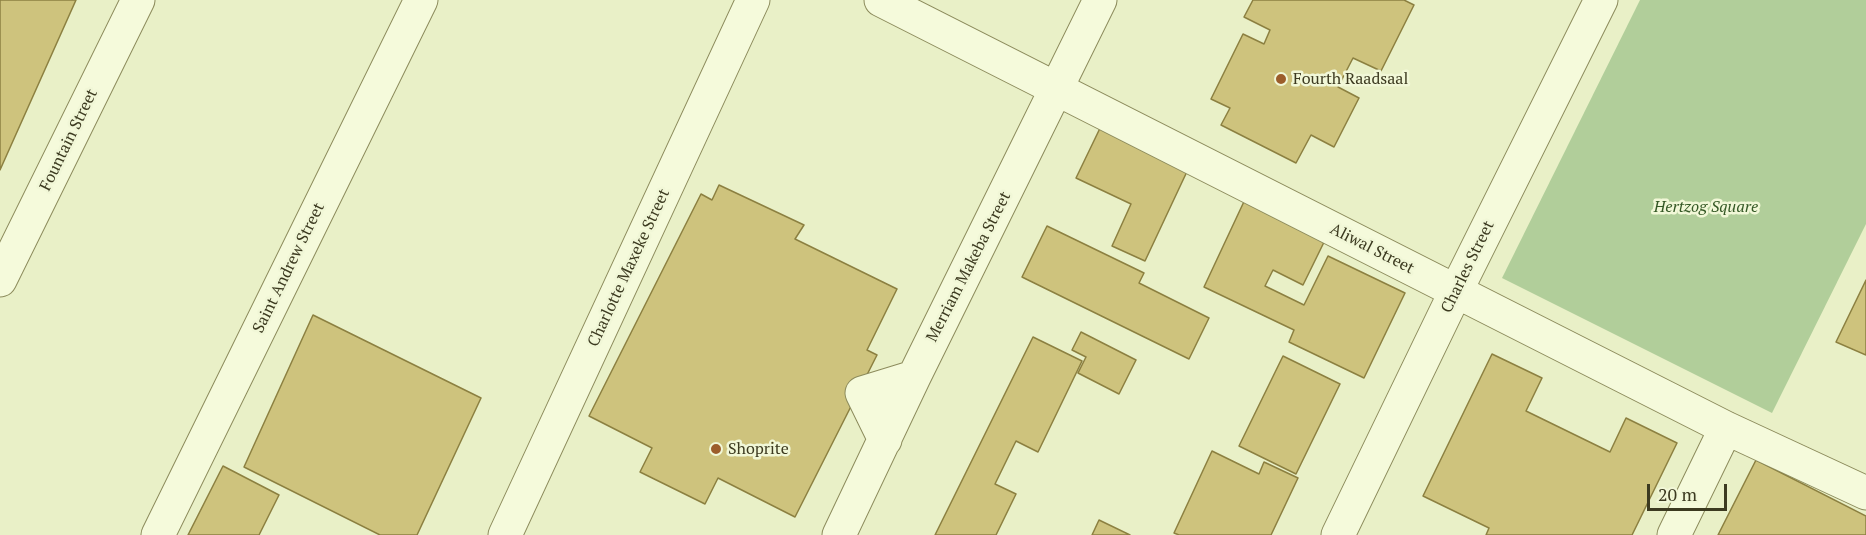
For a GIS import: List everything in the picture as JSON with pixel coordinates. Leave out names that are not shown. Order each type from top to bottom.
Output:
[{"type":"street","name":"Fountain Street","points":[[0,280],[138,0]]},
{"type":"street","name":"Saint Andrew Street","points":[[158,535],[421,0]]},
{"type":"street","name":"Charlotte Maxeke Street","points":[[506,535],[753,0]]},
{"type":"street","name":"Aliwal Street","points":[[881,0],[1726,428],[1866,493]]},
{"type":"street","name":"Merriam Makeba Street","points":[[839,535],[914,377],[1100,0]]},
{"type":"street","name":"Charles Street","points":[[1338,535],[1601,0]]},
{"type":"street","points":[[1674,535],[1726,428]]},
{"type":"green space","name":"Hertzog Square","points":[[1640,0],[1866,0],[1866,224],[1772,413],[1502,278]]},
{"type":"building","points":[[0,0],[76,0],[0,170]]},
{"type":"building","name":"Fourth Raadsaal","points":[[1253,0],[1404,0],[1414,5],[1381,71],[1353,58],[1338,87],[1359,98],[1334,147],[1311,135],[1296,163],[1221,125],[1230,108],[1211,99],[1243,34],[1264,44],[1270,30],[1244,17]]},
{"type":"building","points":[[1103,122],[1191,163],[1145,261],[1112,246],[1131,204],[1076,178]]},
{"type":"building","points":[[719,185],[804,225],[795,239],[897,289],[867,350],[877,355],[795,517],[718,478],[705,504],[640,472],[652,448],[589,416],[701,194],[712,200]]},
{"type":"building","points":[[1248,193],[1329,232],[1303,285],[1273,270],[1265,286],[1304,305],[1328,256],[1405,293],[1364,378],[1289,342],[1294,330],[1204,287]]},
{"type":"building","points":[[1047,226],[1144,273],[1139,283],[1209,318],[1189,359],[1022,277]]},
{"type":"building","points":[[1866,280],[1866,355],[1836,342]]},
{"type":"building","points":[[313,315],[481,398],[417,535],[380,535],[244,467]]},
{"type":"building","points":[[1081,332],[1136,360],[1119,394],[1078,373],[1086,357],[1072,350]]},
{"type":"building","points":[[1033,337],[1082,361],[1038,452],[1016,441],[995,484],[1016,494],[996,535],[935,535]]},
{"type":"building","points":[[1492,354],[1542,378],[1526,411],[1610,452],[1626,418],[1677,443],[1632,535],[1486,535],[1489,528],[1423,496]]},
{"type":"building","points":[[1283,356],[1340,384],[1296,474],[1239,446]]},
{"type":"building","points":[[1212,451],[1259,474],[1264,462],[1298,478],[1271,535],[1179,535],[1174,533]]},
{"type":"building","points":[[1756,460],[1866,516],[1866,535],[1718,535]]},
{"type":"building","points":[[223,466],[279,495],[259,535],[188,535]]},
{"type":"building","points":[[1099,520],[1130,535],[1092,535]]},
{"type":"place","name":"Fourth Raadsaal","points":[[1281,79]]},
{"type":"place","name":"Shoprite","points":[[716,449]]}]
